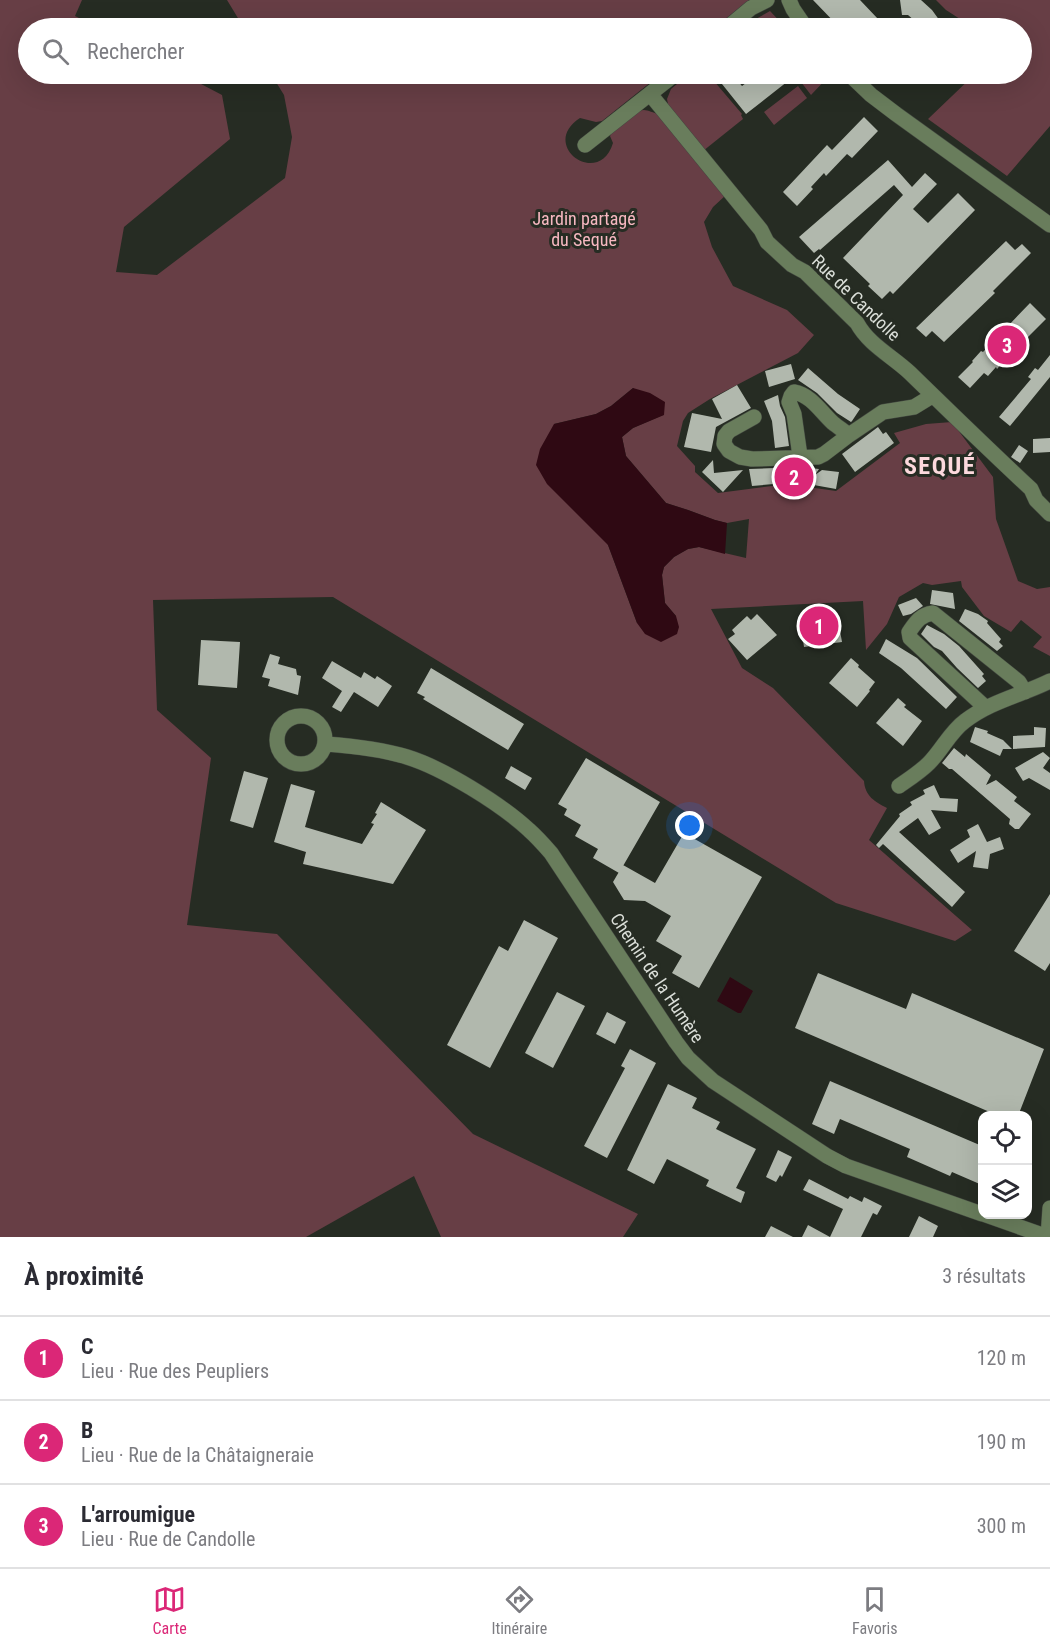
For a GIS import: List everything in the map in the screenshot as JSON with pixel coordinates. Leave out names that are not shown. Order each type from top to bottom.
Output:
[{"type":"street","points":[[739,18],[751,8],[767,0]]},
{"type":"street","points":[[789,0],[799,18]]},
{"type":"street","points":[[585,145],[662,84]]},
{"type":"street","points":[[860,84],[896,114],[1050,225]]},
{"type":"street","name":"Rue de Candolle","points":[[650,94],[761,230],[767,242],[792,265],[805,272],[857,323],[869,339],[911,375],[1031,489],[1036,500],[1050,514]]},
{"type":"street","points":[[800,456],[794,414],[789,402],[794,393],[800,393],[811,401],[834,424],[849,435]]},
{"type":"street","points":[[753,417],[729,431],[725,436],[724,444],[729,452],[740,458],[752,459],[810,457],[824,454],[883,412],[914,407],[932,396]]},
{"type":"street","points":[[986,708],[910,638],[909,632],[925,614],[933,613],[1019,682],[1025,692]]},
{"type":"street","points":[[899,786],[928,764],[964,721],[1009,697],[1050,681]]},
{"type":"street","name":"Chemin de la Humère","points":[[326,744],[371,748],[409,757],[442,772],[499,807],[529,830],[551,853],[676,1042],[688,1058],[713,1081],[827,1156],[846,1166],[978,1212]]},
{"type":"street","points":[[1048,1237],[1050,1208]]},
{"type":"street","name":"Chemin de la Humère","points":[[997,1219],[1048,1237]]},
{"type":"green space","name":"Jardin partagé du Sequé","points":[[0,0],[82,0],[75,16],[79,18],[18,18],[18,84],[201,84],[222,95],[230,139],[124,227],[116,272],[157,275],[285,178],[292,137],[284,95],[277,84],[648,84],[602,121],[596,122],[580,118],[569,129],[565,140],[568,150],[576,158],[585,162],[596,162],[606,156],[613,143],[610,136],[624,119],[644,110],[658,114],[726,195],[713,207],[704,222],[712,247],[733,286],[787,310],[814,335],[798,353],[688,413],[683,421],[677,446],[695,466],[695,472],[718,493],[787,484],[836,491],[900,443],[894,433],[926,424],[952,422],[993,477],[996,519],[1018,581],[1037,589],[1050,587],[1050,656],[1033,647],[1042,637],[1021,620],[1011,632],[984,616],[962,587],[961,581],[932,585],[923,583],[899,597],[887,624],[866,650],[863,601],[711,609],[742,668],[773,688],[864,781],[866,791],[871,798],[887,808],[869,840],[972,930],[955,941],[836,903],[333,597],[153,600],[157,710],[211,758],[187,925],[277,934],[473,1134],[638,1214],[623,1237],[441,1237],[414,1176],[306,1237],[0,1237]],"holes":[[[633,388],[663,415],[633,428],[622,437],[626,456],[666,503],[727,523],[749,519],[746,558],[699,547],[688,549],[674,557],[664,567],[662,575],[665,603],[676,616],[637,623],[608,545],[554,424],[596,414],[611,406]]]},
{"type":"green space","points":[[227,0],[749,0],[726,18],[238,18]]},
{"type":"green space","points":[[936,0],[1050,0],[1050,126],[1007,176],[928,119],[965,84],[1032,84],[1032,18],[958,18]]},
{"type":"green space","points":[[770,11],[777,18],[758,18]]},
{"type":"green space","points":[[677,84],[716,84],[742,114],[743,119],[703,151],[669,109],[667,99],[671,89]]},
{"type":"green space","points":[[803,84],[821,84],[811,95]]},
{"type":"green space","points":[[798,86],[807,98],[774,125],[764,112]]},
{"type":"shaded area","points":[[633,388],[650,393],[665,402],[664,415],[633,428],[622,437],[626,456],[666,503],[727,523],[725,554],[699,547],[688,549],[674,557],[664,567],[662,575],[665,603],[676,616],[679,627],[677,634],[661,642],[645,634],[637,623],[608,545],[547,484],[536,465],[540,449],[554,424],[596,414],[611,406]]},
{"type":"shaded area","points":[[730,977],[753,991],[741,1013],[717,1001]]},
{"type":"building","points":[[813,0],[860,0],[877,18],[830,18]]},
{"type":"building","points":[[900,0],[921,0],[938,18],[912,18],[908,15],[902,15]]},
{"type":"building","points":[[722,84],[740,84],[742,86],[745,84],[784,84],[746,114]]},
{"type":"building","points":[[864,117],[878,131],[852,158],[847,154],[826,176],[824,173],[797,206],[783,192],[827,145],[832,150]]},
{"type":"building","points":[[888,160],[912,187],[925,173],[937,184],[913,209],[928,223],[958,193],[975,210],[893,294],[890,291],[882,299],[843,258],[903,195],[894,185],[820,250],[814,253],[799,237]]},
{"type":"building","points":[[1006,241],[1015,250],[1022,244],[1031,253],[993,291],[995,293],[944,342],[932,331],[926,337],[916,328]]},
{"type":"building","points":[[1030,303],[1046,319],[997,369],[996,367],[988,376],[984,373],[970,388],[958,377],[1005,326],[1006,328]]},
{"type":"building","points":[[1050,355],[1050,377],[1010,426],[999,417],[1031,379],[1028,377],[1035,368],[1038,370]]},
{"type":"building","points":[[791,364],[795,379],[769,387],[765,371]]},
{"type":"building","points":[[808,368],[838,394],[860,409],[851,422],[798,380]]},
{"type":"building","points":[[737,385],[751,408],[716,427],[711,452],[684,447],[692,413],[722,419],[712,399]]},
{"type":"building","points":[[778,395],[785,417],[789,446],[775,448],[772,421],[764,401]]},
{"type":"building","points":[[878,427],[883,434],[886,432],[894,443],[855,472],[842,454]]},
{"type":"building","points":[[1050,438],[1050,452],[1033,453],[1033,439]]},
{"type":"building","points":[[1019,445],[1028,451],[1020,463],[1011,457]]},
{"type":"building","points":[[713,460],[714,473],[743,470],[723,492],[702,472]]},
{"type":"building","points":[[801,467],[819,469],[815,475],[822,470],[839,472],[836,489],[797,482],[752,486],[749,469]]},
{"type":"building","points":[[932,590],[953,593],[955,609],[930,604]]},
{"type":"building","points":[[916,598],[923,606],[903,616],[898,605]]},
{"type":"building","points":[[965,609],[988,621],[987,623],[1001,639],[999,642],[1003,646],[997,651],[959,621]]},
{"type":"building","points":[[828,611],[829,616],[837,614],[842,642],[804,647],[800,619],[808,618],[807,614]]},
{"type":"building","points":[[757,614],[777,635],[747,660],[728,639],[735,634],[732,630],[747,616],[751,620]]},
{"type":"building","points":[[927,625],[944,634],[959,646],[984,674],[982,676],[986,681],[978,688],[942,651],[934,647],[921,634]]},
{"type":"building","points":[[886,639],[917,658],[957,697],[946,709],[901,668],[879,653]]},
{"type":"building","points":[[201,640],[240,642],[237,688],[198,685]]},
{"type":"building","points":[[270,654],[280,657],[278,664],[296,669],[297,675],[301,676],[298,695],[268,686],[270,679],[262,677]]},
{"type":"building","points":[[851,658],[875,682],[857,707],[829,683]]},
{"type":"building","points":[[332,661],[361,678],[364,672],[375,679],[377,676],[392,686],[378,707],[354,692],[341,712],[332,707],[342,691],[322,678]]},
{"type":"building","points":[[431,668],[524,724],[508,750],[423,699],[425,697],[417,693]]},
{"type":"building","points":[[898,698],[906,705],[904,707],[922,721],[903,746],[876,723]]},
{"type":"building","points":[[975,727],[988,731],[987,733],[1003,740],[1012,749],[1003,749],[1000,756],[970,742]]},
{"type":"building","points":[[1034,727],[1046,728],[1045,747],[1013,749],[1013,736],[1034,735]]},
{"type":"building","points":[[954,748],[965,757],[966,754],[991,775],[986,785],[996,780],[1017,797],[1014,801],[1031,814],[1019,829],[1009,824],[1010,819],[942,763]]},
{"type":"building","points":[[1043,752],[1050,758],[1043,768],[1050,773],[1050,790],[1029,778],[1023,781],[1015,768]]},
{"type":"building","points":[[586,758],[660,802],[619,873],[593,858],[598,849],[575,836],[581,825],[564,815],[567,809],[558,804]]},
{"type":"building","points":[[511,766],[532,778],[525,790],[505,778]]},
{"type":"building","points":[[244,771],[268,778],[253,828],[230,821]]},
{"type":"building","points":[[291,784],[315,791],[305,827],[362,844],[374,824],[371,823],[381,802],[426,830],[393,884],[303,864],[306,852],[274,842]]},
{"type":"building","points":[[934,785],[940,798],[958,799],[957,812],[931,810],[941,828],[929,835],[918,818],[899,832],[965,892],[952,907],[883,844],[879,848],[876,845],[900,816],[899,814],[912,805],[910,802],[925,794],[923,790]]},
{"type":"building","points":[[978,824],[987,842],[1000,837],[1004,849],[990,854],[988,869],[973,867],[976,851],[958,863],[950,850],[970,837],[967,830]]},
{"type":"building","points":[[684,833],[762,877],[699,988],[672,973],[682,956],[656,941],[671,916],[645,901],[624,900],[613,882],[623,865],[655,883]]},
{"type":"building","points":[[1050,894],[1050,963],[1045,971],[1014,951]]},
{"type":"building","points":[[524,920],[558,938],[490,1068],[447,1045],[499,946],[508,951]]},
{"type":"building","points":[[818,973],[906,1009],[912,993],[1044,1049],[1020,1111],[987,1111],[795,1028]]},
{"type":"building","points":[[557,992],[585,1006],[553,1068],[525,1053]]},
{"type":"building","points":[[607,1012],[626,1022],[615,1044],[596,1034]]},
{"type":"building","points":[[630,1049],[656,1063],[607,1158],[584,1146],[625,1068],[621,1066]]},
{"type":"building","points":[[830,1081],[978,1144],[978,1183],[952,1172],[950,1176],[907,1157],[910,1149],[840,1119],[834,1134],[812,1124]]},
{"type":"building","points":[[668,1084],[697,1098],[692,1108],[720,1122],[716,1129],[756,1149],[736,1188],[745,1192],[741,1203],[706,1186],[709,1180],[667,1159],[654,1184],[627,1170]]},
{"type":"building","points":[[778,1150],[792,1157],[782,1177],[780,1175],[776,1182],[766,1177]]},
{"type":"building","points":[[809,1179],[848,1199],[850,1196],[862,1202],[864,1197],[882,1206],[877,1215],[873,1213],[861,1237],[830,1237],[843,1209],[803,1190]]},
{"type":"building","points":[[919,1216],[938,1226],[933,1237],[909,1237]]},
{"type":"building","points":[[808,1225],[830,1237],[802,1237]]},
{"type":"building","points":[[771,1226],[793,1237],[765,1237]]},
{"type":"place","name":"L'arroumigue","points":[[1007,345]]},
{"type":"place","name":"B","points":[[794,477]]},
{"type":"place","name":"C","points":[[819,626]]},
{"type":"district","name":"SEQUÉ","points":[[940,466]]}]
